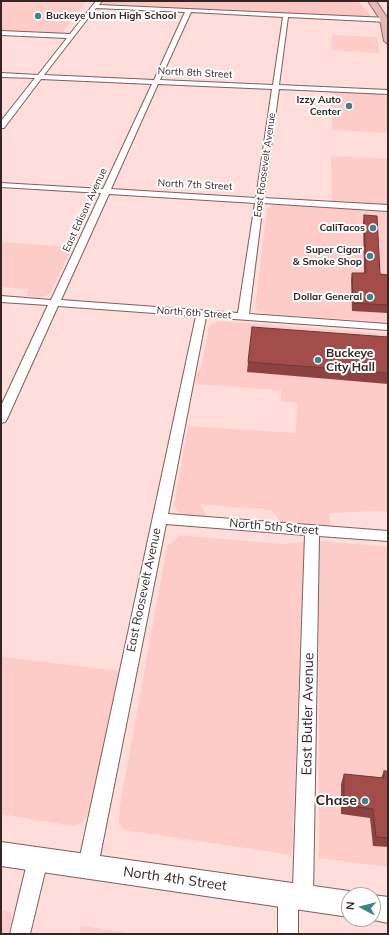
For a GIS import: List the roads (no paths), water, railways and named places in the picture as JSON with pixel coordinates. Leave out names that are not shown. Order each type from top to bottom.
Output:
[{"type":"main road","points":[[376,2],[386,20],[388,41]]},
{"type":"street","points":[[1,126],[97,4],[386,20]]},
{"type":"street","name":"East Edison Avenue","points":[[1,419],[189,10]]},
{"type":"street","name":"East Roosevelt Avenue","points":[[243,316],[286,14]]},
{"type":"street","points":[[1,33],[71,36]]},
{"type":"street","name":"North 8th Street","points":[[1,75],[388,92]]},
{"type":"street","name":"North 7th Street","points":[[1,185],[388,208]]},
{"type":"street","name":"North 6th Street","points":[[1,299],[388,327]]},
{"type":"street","name":"East Roosevelt Avenue","points":[[88,866],[202,313]]},
{"type":"street","name":"North 5th Street","points":[[159,518],[388,536]]},
{"type":"street","name":"East Butler Avenue","points":[[288,934],[296,896],[312,531]]},
{"type":"street","name":"North 4th Street","points":[[1,854],[341,903]]},
{"type":"street","points":[[20,934],[38,860]]},
{"type":"place","name":"Buckeye Union High School","points":[[38,16]]},
{"type":"place","name":"Izzy Auto Center","points":[[349,106]]},
{"type":"place","name":"CaliTacos","points":[[373,228]]},
{"type":"place","name":"Super Cigar & Smoke Shop","points":[[370,256]]},
{"type":"place","name":"Dollar General","points":[[370,297]]},
{"type":"place","name":"Buckeye City Hall","points":[[318,360]]},
{"type":"place","name":"Chase","points":[[365,801]]}]
